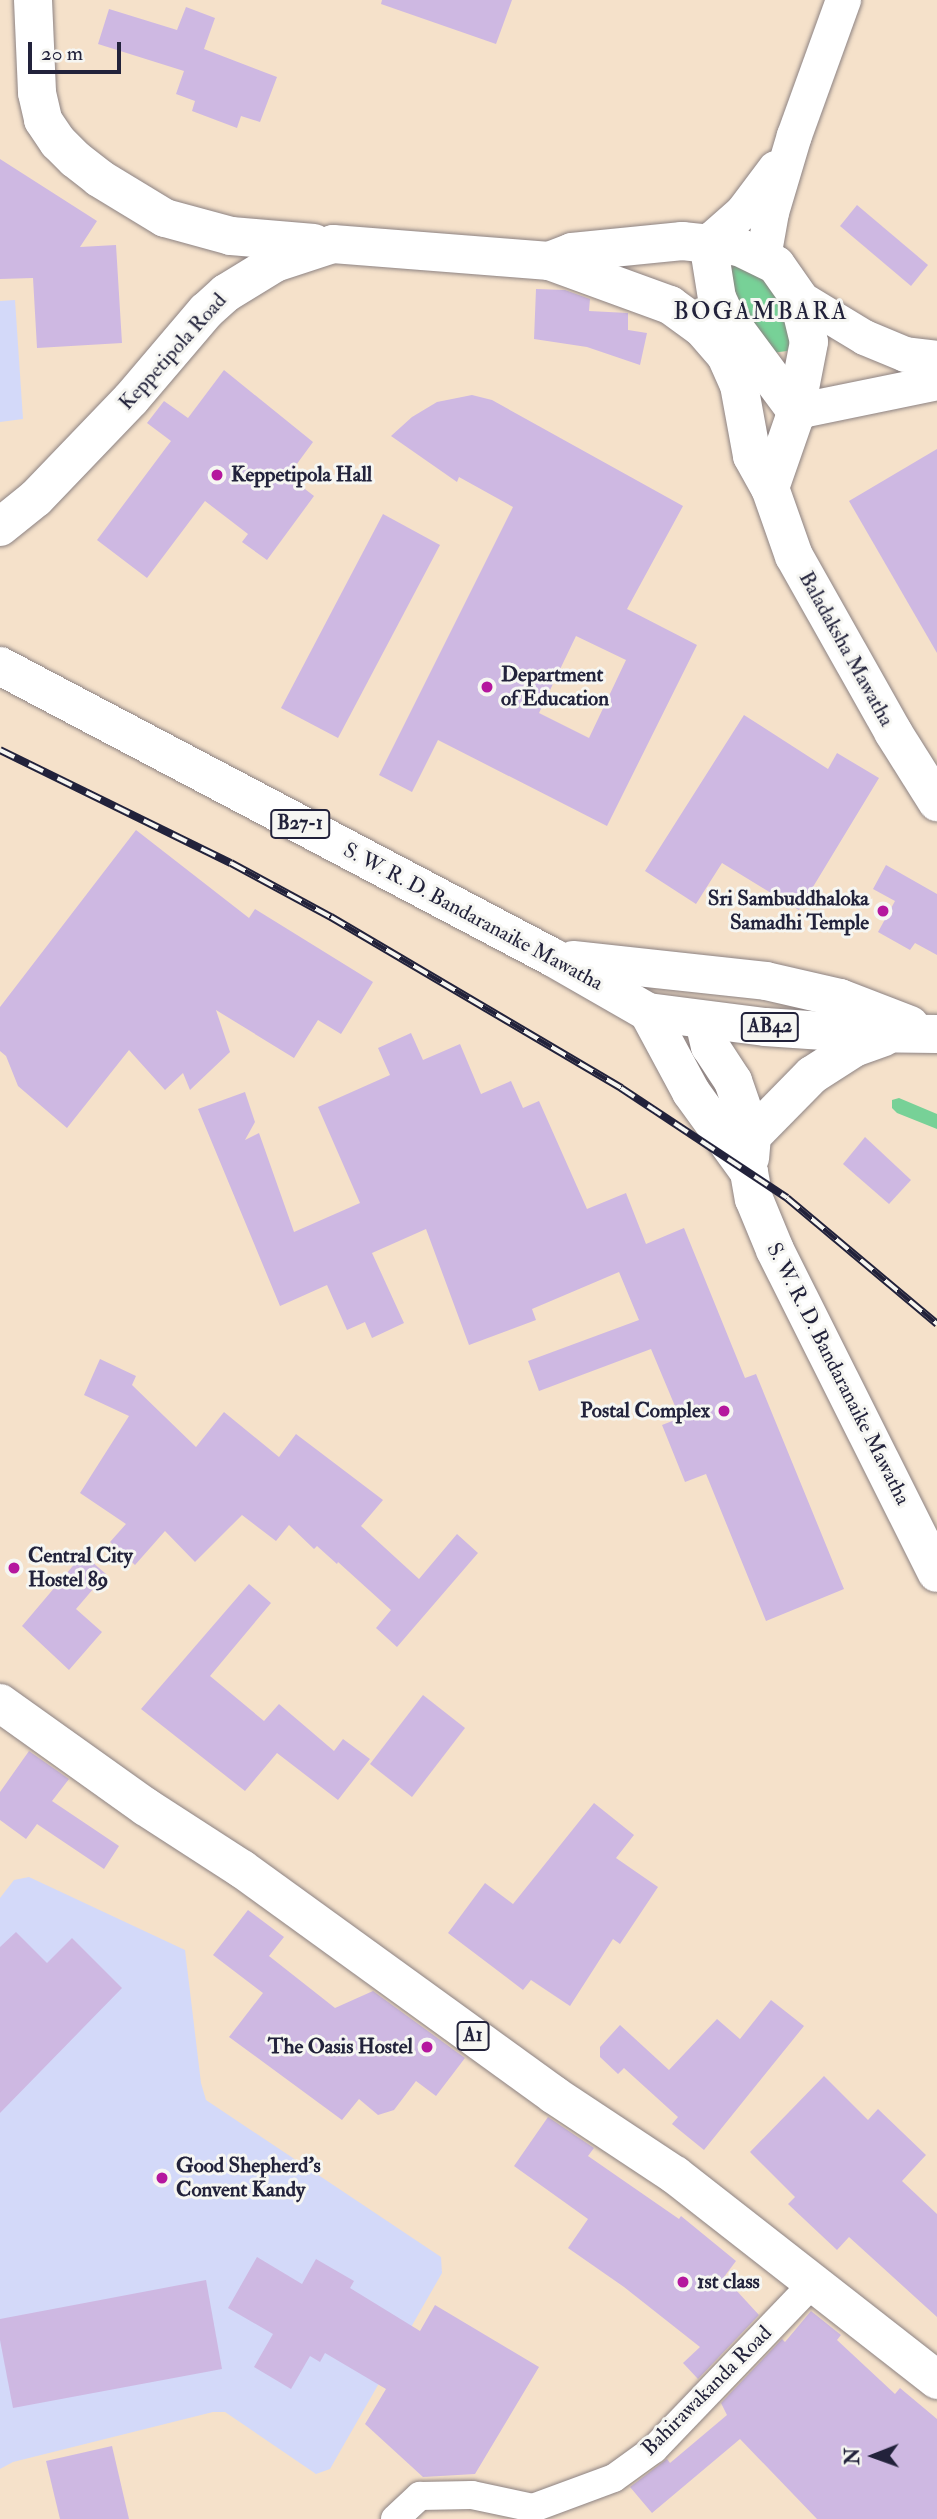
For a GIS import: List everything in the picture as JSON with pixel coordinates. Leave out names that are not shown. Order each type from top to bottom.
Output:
[{"type":"main road","points":[[33,0],[37,93],[43,120],[58,142],[75,159],[99,178],[166,218],[231,236],[333,244]]},
{"type":"main road","name":"Keppetipola Road","points":[[549,261],[572,253],[682,241],[739,247],[763,257]]},
{"type":"main road","points":[[708,242],[717,298],[725,315],[796,411]]},
{"type":"main road","name":"Keppetipola Road","points":[[0,527],[36,498],[131,399],[205,310],[226,293],[275,263],[333,244],[549,261],[571,271],[655,298],[687,315],[716,342]]},
{"type":"main road","points":[[763,257],[776,265],[799,297],[809,342],[796,411],[770,488]]},
{"type":"main road","name":"Baladaksha Mawatha","points":[[716,342],[734,372],[752,456],[770,488],[794,556],[887,722],[937,802]]},
{"type":"main road","name":"S. W. R. D. Bandaranaike Mawatha","points":[[0,666],[552,957],[648,1012]]},
{"type":"main road","points":[[552,957],[612,967],[766,981],[840,998],[934,1034]]},
{"type":"main road","points":[[648,1012],[691,1092],[750,1154]]},
{"type":"main road","name":"AB42","points":[[648,1012],[704,1021],[892,1034],[934,1034]]},
{"type":"main road","name":"S. W. R. D. Bandaranaike Mawatha","points":[[704,1021],[710,1046],[733,1081],[750,1154],[754,1199],[775,1250],[937,1573]]},
{"type":"main road","name":"AB42","points":[[750,1154],[812,1075],[854,1048],[892,1034]]},
{"type":"main road","name":"A1","points":[[0,1703],[146,1807],[242,1869],[554,2095],[675,2175],[937,2379]]},
{"type":"street","points":[[763,257],[771,212],[794,135],[843,0]]},
{"type":"street","points":[[708,242],[755,197],[794,135]]},
{"type":"street","points":[[799,297],[864,337],[905,354],[937,358]]},
{"type":"street","points":[[796,411],[937,382]]},
{"type":"street","name":"Bahirawakanda Road","points":[[395,2519],[420,2496],[472,2495],[533,2508],[614,2478],[654,2449],[814,2282]]},
{"type":"shaded area","points":[[15,300],[23,419],[0,422],[0,301]]},
{"type":"shaded area","name":"Good Shepherd's Convent Kandy","points":[[29,1877],[185,1950],[201,2083],[206,2100],[441,2257],[442,2273],[330,2469],[316,2474],[225,2412],[213,2412],[13,2462],[0,2469],[0,1898],[14,1880]]},
{"type":"green space","points":[[735,261],[764,278],[778,298],[788,318],[791,343],[787,351],[772,353],[748,338],[728,265]]},
{"type":"green space","points":[[899,1098],[937,1114],[937,1129],[897,1113],[892,1108],[892,1100]]},
{"type":"building","points":[[382,0],[512,0],[496,44],[381,4]]},
{"type":"building","points":[[186,7],[215,18],[204,49],[277,77],[260,122],[241,116],[237,128],[192,111],[195,101],[176,94],[184,71],[98,44],[109,9],[177,30]]},
{"type":"building","points":[[0,159],[97,221],[80,247],[116,245],[122,343],[37,348],[33,278],[0,279]]},
{"type":"building","points":[[857,205],[928,265],[911,286],[840,226]]},
{"type":"building","points":[[536,289],[565,290],[590,299],[589,311],[628,313],[628,330],[647,333],[640,365],[587,347],[534,339]]},
{"type":"building","name":"Keppetipola Hall","points":[[224,370],[313,442],[288,476],[314,496],[267,560],[242,542],[248,534],[205,501],[147,578],[97,540],[171,441],[147,423],[164,401],[188,418]]},
{"type":"building","name":"Department of Education","points":[[472,395],[492,400],[683,506],[627,609],[697,645],[607,826],[438,740],[412,792],[379,775],[513,507],[459,477],[457,482],[391,436],[412,417],[437,402]],"holes":[[[576,636],[626,660],[589,738],[539,713]]]},
{"type":"building","points":[[937,449],[937,653],[849,501]]},
{"type":"building","points":[[383,514],[440,545],[338,738],[281,708]]},
{"type":"building","points":[[744,715],[828,769],[837,753],[879,778],[799,910],[722,863],[696,904],[645,871]]},
{"type":"building","points":[[136,830],[249,918],[255,909],[373,982],[341,1034],[318,1020],[294,1058],[216,1010],[230,1052],[190,1090],[183,1073],[165,1090],[129,1050],[67,1128],[18,1086],[6,1056],[0,1051],[0,1007]]},
{"type":"building","points":[[886,865],[937,894],[937,955],[915,943],[910,950],[878,932],[895,901],[873,889]]},
{"type":"building","points":[[411,1033],[423,1060],[460,1044],[481,1094],[511,1081],[523,1108],[539,1101],[587,1209],[626,1193],[646,1244],[684,1228],[745,1378],[756,1374],[844,1589],[766,1621],[706,1474],[685,1482],[662,1425],[680,1418],[651,1349],[539,1391],[528,1361],[639,1320],[619,1272],[532,1309],[536,1320],[469,1345],[426,1229],[372,1253],[404,1323],[372,1338],[365,1322],[347,1330],[327,1285],[280,1306],[198,1109],[245,1092],[255,1122],[245,1140],[259,1133],[294,1232],[360,1203],[318,1107],[390,1075],[378,1048]]},
{"type":"building","points":[[865,1137],[911,1180],[889,1204],[843,1164]]},
{"type":"building","points":[[100,1359],[136,1376],[132,1385],[196,1447],[224,1412],[279,1457],[296,1434],[383,1500],[361,1526],[419,1579],[457,1534],[478,1553],[397,1647],[376,1628],[391,1610],[338,1562],[337,1564],[317,1546],[314,1549],[289,1525],[276,1541],[242,1515],[195,1562],[165,1531],[135,1565],[110,1542],[126,1524],[80,1493],[129,1416],[84,1395]]},
{"type":"building","points":[[83,1554],[106,1574],[76,1609],[102,1632],[69,1670],[22,1626]]},
{"type":"building","points":[[249,1584],[271,1603],[210,1676],[264,1721],[279,1704],[334,1751],[343,1739],[370,1759],[338,1800],[277,1753],[245,1791],[141,1709]]},
{"type":"building","points":[[423,1695],[465,1728],[412,1797],[370,1764]]},
{"type":"building","points":[[29,1751],[69,1779],[52,1801],[119,1846],[104,1869],[37,1824],[26,1839],[0,1820],[0,1792]]},
{"type":"building","points":[[594,1803],[634,1835],[616,1858],[658,1887],[620,1944],[613,1939],[570,2006],[531,1980],[523,1990],[448,1933],[485,1883],[513,1904]]},
{"type":"building","points":[[248,1910],[284,1937],[269,1956],[335,2008],[373,1991],[465,2058],[436,2096],[416,2081],[394,2110],[378,2115],[359,2099],[342,2120],[229,2037],[263,1993],[213,1955]]},
{"type":"building","points":[[16,1932],[47,1963],[72,1938],[122,1988],[0,2113],[0,1947]]},
{"type":"building","points":[[771,2000],[804,2026],[704,2150],[672,2124],[678,2117],[624,2068],[618,2074],[600,2057],[600,2047],[620,2025],[669,2070],[717,2019],[740,2039]]},
{"type":"building","points":[[824,2076],[868,2120],[878,2109],[926,2155],[902,2181],[937,2214],[937,2317],[849,2237],[837,2250],[788,2204],[795,2197],[750,2152]]},
{"type":"building","points":[[548,2117],[594,2148],[588,2156],[679,2219],[681,2216],[736,2261],[724,2277],[759,2315],[698,2379],[683,2363],[700,2347],[624,2287],[568,2248],[588,2219],[514,2166]]},
{"type":"building","points":[[257,2257],[302,2284],[316,2259],[354,2281],[350,2288],[420,2331],[435,2305],[539,2367],[475,2474],[423,2477],[365,2424],[386,2389],[325,2353],[320,2362],[310,2356],[291,2389],[254,2367],[273,2334],[228,2308]]},
{"type":"building","points":[[206,2280],[222,2369],[13,2408],[0,2340],[0,2319]]},
{"type":"building","points":[[811,2311],[841,2335],[837,2340],[895,2394],[900,2388],[937,2419],[937,2519],[817,2519],[740,2439],[652,2513],[630,2487],[667,2459],[670,2463],[727,2415],[721,2403],[782,2339],[785,2342]]},
{"type":"building","points":[[112,2446],[129,2519],[60,2519],[46,2461]]},
{"type":"railway","points":[[0,750],[231,863],[331,917],[621,1088],[787,1198],[937,1324]]},
{"type":"place","name":"Keppetipola Hall","points":[[217,475]]},
{"type":"place","name":"Department of Education","points":[[487,687]]},
{"type":"place","name":"Sri Sambuddhaloka Samadhi Temple","points":[[883,911]]},
{"type":"place","name":"Postal Complex","points":[[724,1411]]},
{"type":"place","name":"Central City Hostel 89","points":[[14,1568]]},
{"type":"place","name":"The Oasis Hostel","points":[[427,2047]]},
{"type":"place","name":"Good Shepherd's Convent Kandy","points":[[162,2178]]},
{"type":"place","name":"1st class","points":[[683,2282]]},
{"type":"district","name":"BOGAMBARA","points":[[761,312]]}]
